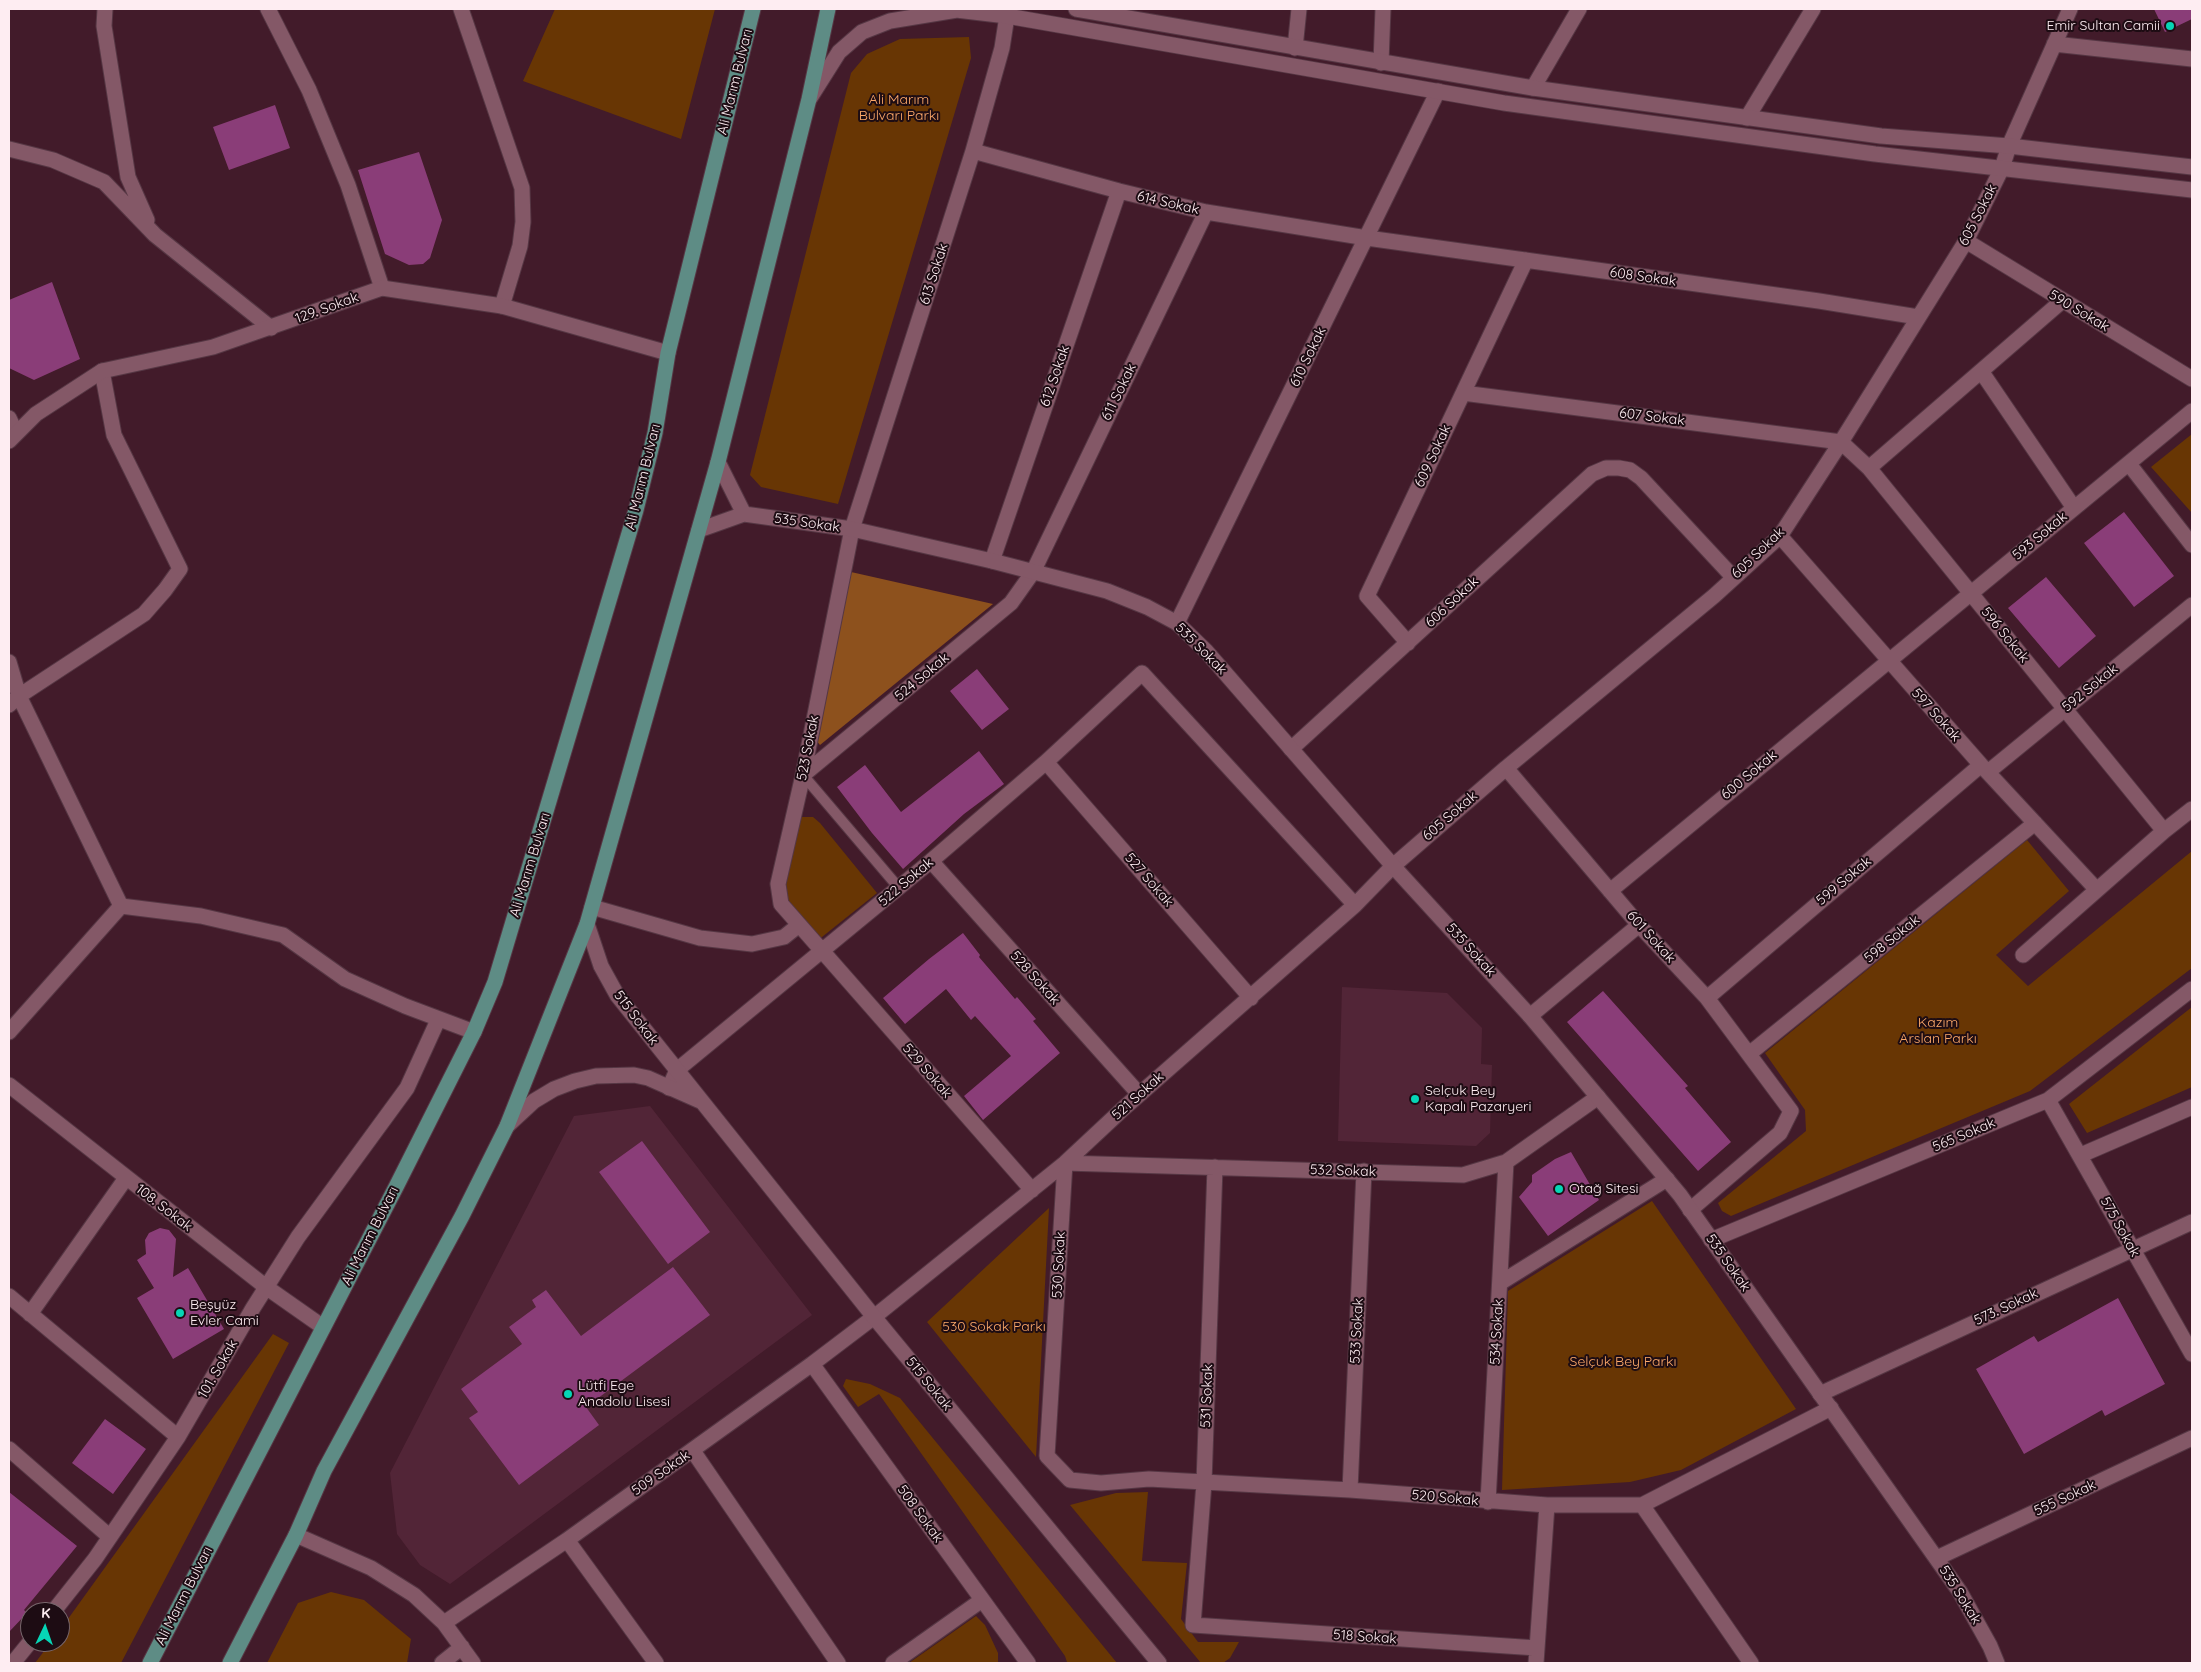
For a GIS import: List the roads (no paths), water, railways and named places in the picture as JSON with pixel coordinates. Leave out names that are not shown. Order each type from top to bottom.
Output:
[{"type":"main road","name":"Ali Marım Bulvarı","points":[[150,1663],[474,1032],[496,982],[636,510],[656,433],[668,353],[753,9]]},
{"type":"main road","points":[[230,1663],[296,1535],[324,1471],[462,1216],[507,1126],[587,924],[718,462],[809,99],[828,9]]},
{"type":"street","points":[[105,9],[104,26],[128,177],[140,208],[155,235]]},
{"type":"street","points":[[268,9],[309,90],[348,185],[382,288]]},
{"type":"street","points":[[460,9],[522,188],[523,222],[520,246],[502,306]]},
{"type":"street","points":[[809,99],[839,52],[862,32],[890,21],[953,9],[1007,16],[1504,103],[1856,152],[2192,190]]},
{"type":"street","points":[[1076,9],[1532,88],[1881,136],[2009,146],[2192,167]]},
{"type":"street","points":[[1295,48],[1299,9]]},
{"type":"street","points":[[1381,63],[1383,9]]},
{"type":"street","points":[[1532,88],[1579,9]]},
{"type":"street","points":[[1747,118],[1813,9]]},
{"type":"street","name":"605 Sokak","points":[[1393,866],[1506,768],[1706,602],[1780,536],[1966,242],[2002,168],[2009,146],[2070,9]]},
{"type":"street","name":"613 Sokak","points":[[852,529],[973,151],[1002,48],[1007,16]]},
{"type":"street","points":[[2054,44],[2192,59]]},
{"type":"street","name":"610 Sokak","points":[[1177,623],[1438,91]]},
{"type":"street","points":[[9,149],[53,160],[104,182],[155,235],[271,328]]},
{"type":"street","name":"614 Sokak","points":[[973,151],[1119,191],[1206,212],[1367,238]]},
{"type":"street","name":"612 Sokak","points":[[992,561],[1119,191]]},
{"type":"street","name":"611 Sokak","points":[[1033,572],[1206,212]]},
{"type":"street","name":"608 Sokak","points":[[1367,238],[1819,301],[1918,317]]},
{"type":"street","name":"590 Sokak","points":[[1966,242],[2192,379]]},
{"type":"street","name":"609 Sokak","points":[[1408,643],[1367,596],[1526,260]]},
{"type":"street","name":"129. Sokak","points":[[13,437],[36,414],[102,370],[213,347],[382,288],[502,306],[668,353]]},
{"type":"street","points":[[1869,468],[2062,301]]},
{"type":"street","points":[[14,700],[144,614],[180,569],[114,435],[102,370]]},
{"type":"street","points":[[1981,371],[2074,508]]},
{"type":"street","name":"607 Sokak","points":[[1463,393],[1841,442]]},
{"type":"street","name":"593 Sokak","points":[[1888,660],[2192,411]]},
{"type":"street","points":[[9,418],[13,437]]},
{"type":"street","name":"596 Sokak","points":[[1841,442],[1869,468],[2164,832]]},
{"type":"street","points":[[699,530],[744,514],[718,462]]},
{"type":"street","points":[[2129,464],[2192,545]]},
{"type":"street","name":"606 Sokak","points":[[1292,749],[1592,474],[1606,468],[1630,470],[1656,491],[1733,577]]},
{"type":"street","name":"535 Sokak","points":[[744,514],[852,529],[992,561],[1107,591],[1147,607],[1177,623],[1206,651],[1393,866],[1530,1016],[1667,1179],[1937,1558],[1960,1592],[1990,1646],[1997,1663]]},
{"type":"street","name":"523 Sokak","points":[[823,952],[781,904],[778,884],[803,775],[852,529]]},
{"type":"street","name":"597 Sokak","points":[[1780,536],[1984,769],[2097,890]]},
{"type":"street","name":"524 Sokak","points":[[803,775],[1011,603],[1033,572]]},
{"type":"street","name":"592 Sokak","points":[[1984,769],[2065,708],[2192,605]]},
{"type":"street","name":"600 Sokak","points":[[1610,891],[1888,660]]},
{"type":"street","points":[[9,662],[14,700],[121,906]]},
{"type":"street","name":"522 Sokak","points":[[669,1088],[677,1070],[899,888],[1046,762],[1142,673],[1355,905]]},
{"type":"street","name":"527 Sokak","points":[[1046,762],[1251,998]]},
{"type":"street","name":"601 Sokak","points":[[1506,768],[1639,925],[1707,998],[1791,1111],[1780,1132],[1690,1210]]},
{"type":"street","name":"599 Sokak","points":[[1707,998],[1984,769]]},
{"type":"street","points":[[2023,955],[2192,809]]},
{"type":"street","name":"598 Sokak","points":[[1749,1054],[2034,823]]},
{"type":"street","name":"528 Sokak","points":[[930,861],[1139,1094]]},
{"type":"street","name":"521 Sokak","points":[[874,1318],[1065,1163],[1139,1094],[1251,998],[1355,905],[1393,866]]},
{"type":"street","points":[[121,906],[201,916],[283,935],[345,979],[438,1020],[474,1032]]},
{"type":"street","points":[[9,1032],[121,906]]},
{"type":"street","points":[[592,907],[700,938],[752,944],[784,937],[799,925]]},
{"type":"street","name":"515 Sokak","points":[[587,924],[600,966],[617,995],[874,1318],[1159,1663]]},
{"type":"street","points":[[1530,1016],[1639,925]]},
{"type":"street","name":"529 Sokak","points":[[823,952],[1032,1190]]},
{"type":"street","name":"565 Sokak","points":[[1711,1240],[2048,1100],[2192,989]]},
{"type":"street","name":"101. Sokak","points":[[61,1602],[110,1537],[178,1437],[298,1236],[407,1088],[438,1020]]},
{"type":"street","name":"515 Sokak","points":[[507,1126],[534,1101],[554,1089],[575,1081],[615,1074],[648,1078],[702,1102]]},
{"type":"street","name":"108. Sokak","points":[[9,1085],[266,1287],[323,1327]]},
{"type":"street","name":"532 Sokak","points":[[1065,1163],[1463,1175],[1506,1162],[1598,1097]]},
{"type":"street","name":"575 Sokak","points":[[2048,1100],[2081,1155],[2131,1248],[2192,1354]]},
{"type":"street","points":[[2081,1155],[2192,1107]]},
{"type":"street","name":"534 Sokak","points":[[1488,1502],[1506,1162]]},
{"type":"street","name":"530 Sokak","points":[[1048,1456],[1065,1163]]},
{"type":"street","name":"531 Sokak","points":[[1193,1625],[1204,1483],[1215,1167]]},
{"type":"street","name":"533 Sokak","points":[[1350,1490],[1364,1171]]},
{"type":"street","points":[[30,1314],[126,1178]]},
{"type":"street","points":[[1500,1284],[1667,1179]]},
{"type":"street","name":"573. Sokak","points":[[1820,1394],[2131,1248],[2192,1222]]},
{"type":"street","points":[[9,1296],[178,1437]]},
{"type":"street","name":"509 Sokak","points":[[444,1623],[567,1540],[874,1318]]},
{"type":"street","name":"508 Sokak","points":[[812,1364],[1028,1663]]},
{"type":"street","name":"520 Sokak","points":[[1048,1456],[1070,1480],[1101,1483],[1149,1479],[1350,1490],[1488,1502],[1546,1505],[1642,1505],[1831,1408]]},
{"type":"street","name":"555 Sokak","points":[[1937,1558],[2192,1438]]},
{"type":"street","points":[[9,1449],[110,1537]]},
{"type":"street","points":[[693,1450],[838,1663]]},
{"type":"street","points":[[1537,1656],[1546,1505]]},
{"type":"street","points":[[1642,1505],[1751,1663]]},
{"type":"street","points":[[296,1535],[371,1568],[414,1595],[444,1623],[473,1663]]},
{"type":"street","points":[[567,1540],[656,1663]]},
{"type":"street","points":[[893,1663],[982,1600]]},
{"type":"street","name":"518 Sokak","points":[[1193,1625],[1537,1656]]},
{"type":"street","points":[[442,1663],[462,1647]]},
{"type":"street","points":[[13,1663],[22,1652]]},
{"type":"lane","points":[[803,775],[899,888]]},
{"type":"place","name":"Emir Sultan Camii","points":[[2170,26]]},
{"type":"place","name":"Selçuk Bey Kapalı Pazaryeri","points":[[1415,1099]]},
{"type":"place","name":"Otağ Sitesi","points":[[1559,1189]]},
{"type":"place","name":"Beşyüz Evler Cami","points":[[180,1313]]},
{"type":"place","name":"Lütfi Ege Anadolu Lisesi","points":[[568,1394]]},
{"type":"park label","name":"Ali Marım Bulvarı Parkı","points":[[899,108]]},
{"type":"park label","name":"Kazım Arslan Parkı","points":[[1938,1032]]},
{"type":"park label","name":"530 Sokak Parkı","points":[[994,1327]]},
{"type":"park label","name":"Selçuk Bey Parkı","points":[[1623,1362]]}]
